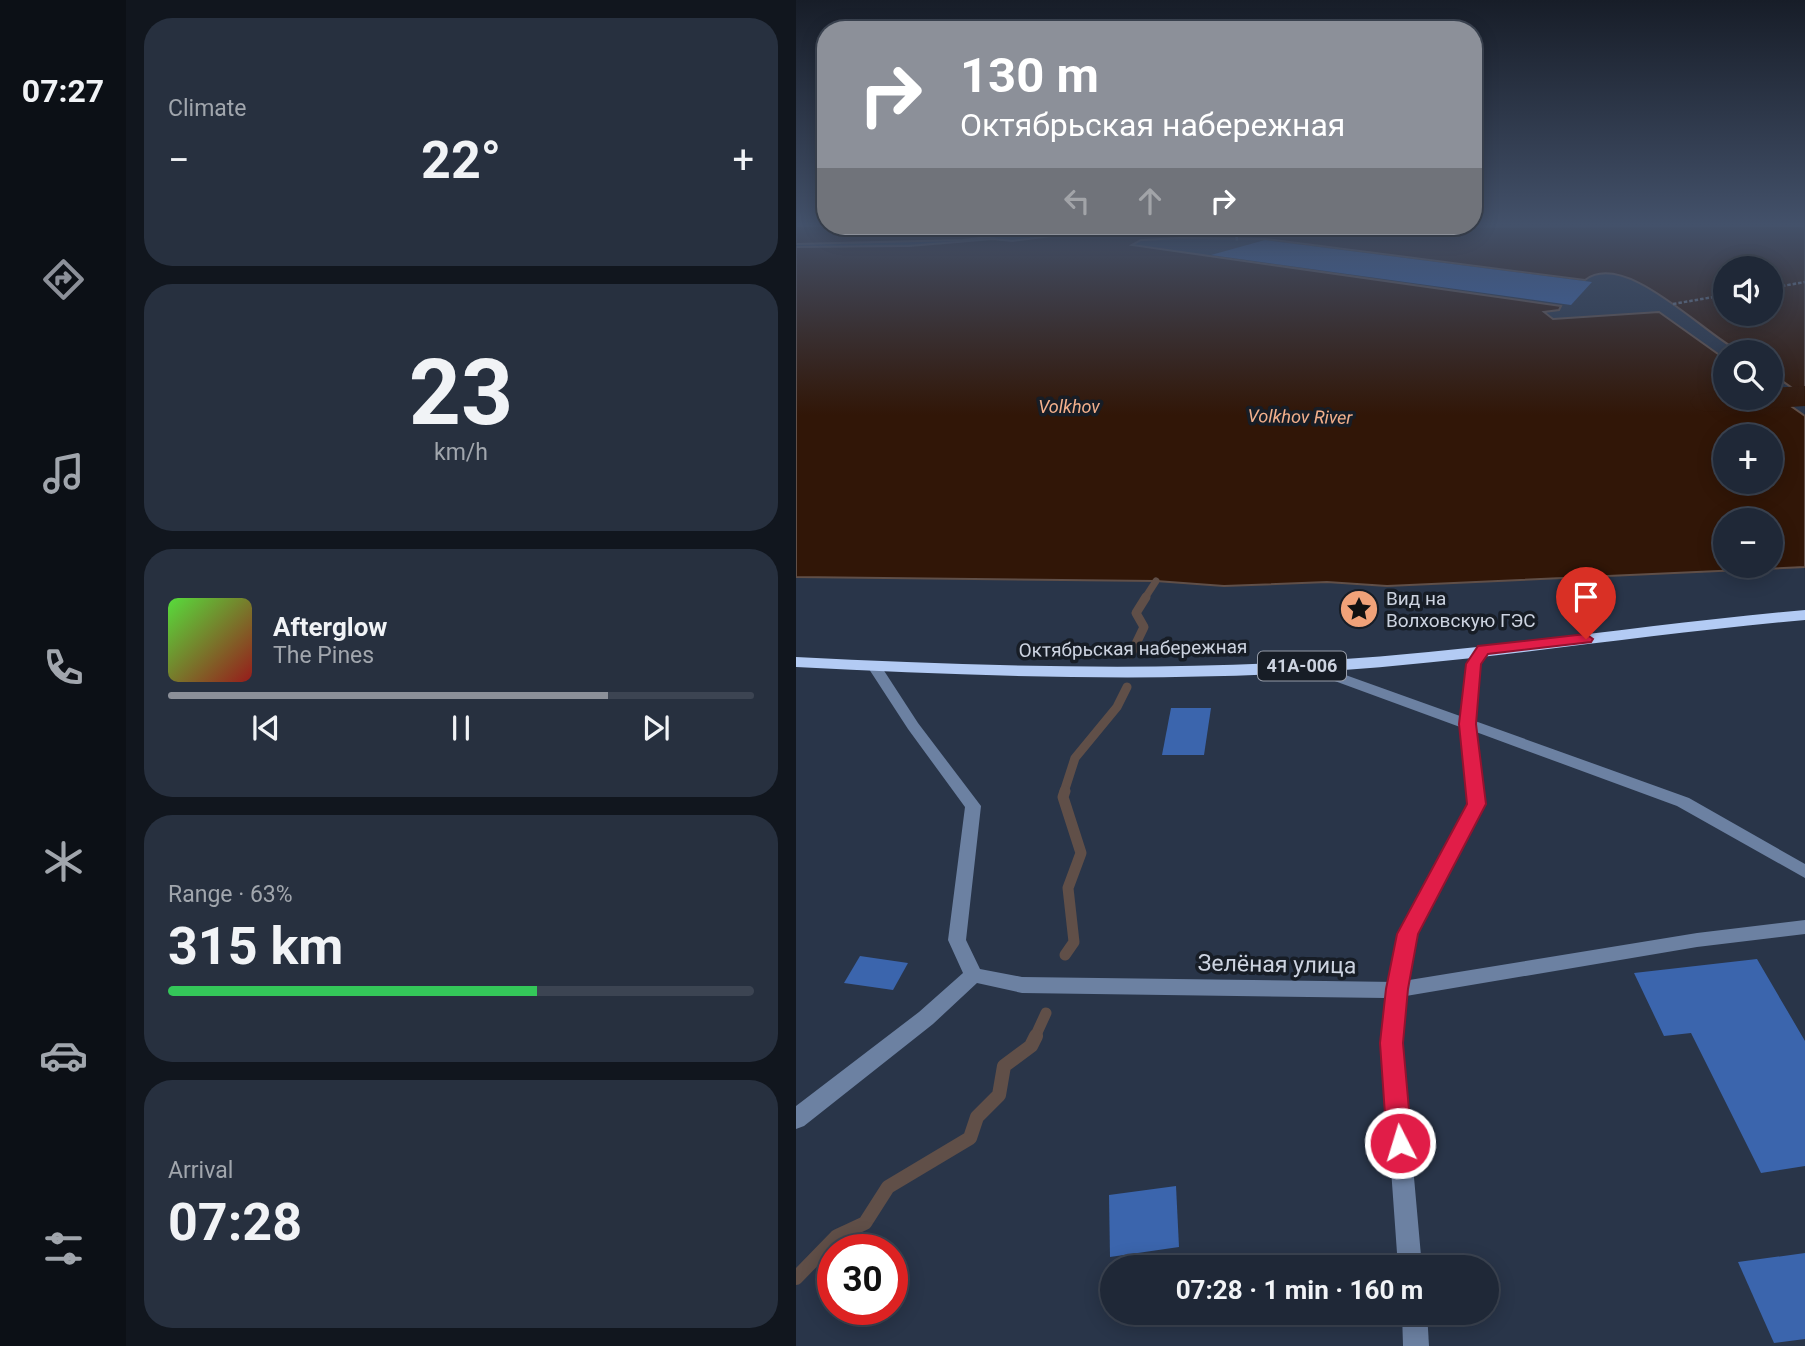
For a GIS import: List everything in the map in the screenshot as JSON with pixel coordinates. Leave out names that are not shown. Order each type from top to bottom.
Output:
[{"type":"main road","name":"Октябрьская набережная","points":[[796,662],[1020,671],[1233,669],[1404,660],[1805,615]]},
{"type":"street","points":[[1409,1255],[1392,1043],[1397,989],[1408,934],[1477,804],[1467,724],[1473,664],[1483,650]]},
{"type":"street","points":[[1306,665],[1683,802],[1805,872]]},
{"type":"street","points":[[796,1119],[926,1018],[974,975],[957,940],[973,806],[913,726],[874,666]]},
{"type":"street","name":"Зелёная улица","points":[[974,975],[1022,985],[1397,989],[1697,940],[1805,927]]},
{"type":"street","points":[[1415,1325],[1416,1346]]},
{"type":"path","points":[[1673,304],[1713,297]]},
{"type":"water","name":"Volkhov","points":[[796,289],[1440,289],[1561,306],[1559,310],[1544,312],[1553,319],[1659,312],[1713,350],[1713,410],[1783,410],[1783,400],[1805,416],[1805,567],[1783,568],[1783,508],[1713,508],[1713,571],[1387,586],[1327,582],[1224,586],[1156,581],[796,577]]},
{"type":"water","name":"Volkhov","points":[[1650,289],[1713,289],[1713,326],[1783,326],[1783,289],[1805,289],[1805,397],[1783,381],[1783,340],[1721,340]]},
{"type":"building","points":[[1454,289],[1586,289],[1571,305]]},
{"type":"building","points":[[1171,708],[1211,708],[1204,755],[1162,755]]},
{"type":"building","points":[[860,956],[908,963],[893,990],[844,983]]},
{"type":"building","points":[[1757,959],[1805,1041],[1805,1166],[1761,1173],[1691,1033],[1664,1036],[1634,973]]},
{"type":"building","points":[[1176,1186],[1179,1247],[1110,1255],[1109,1195]]},
{"type":"building","points":[[1805,1253],[1805,1339],[1774,1343],[1738,1262]]},
{"type":"waterway","name":"Volkhov River","points":[[1707,402],[1805,396]]},
{"type":"waterway","points":[[1145,598],[1156,581]]},
{"type":"waterway","points":[[1131,654],[1144,627],[1136,613],[1146,597]]},
{"type":"waterway","points":[[1064,792],[1075,758],[1117,707],[1127,687]]},
{"type":"waterway","points":[[1065,791],[1063,797],[1081,853],[1068,888],[1074,942],[1065,955]]},
{"type":"waterway","points":[[1035,1037],[1046,1013]]},
{"type":"waterway","points":[[796,1278],[837,1236],[865,1223],[888,1187],[970,1138],[977,1117],[999,1095],[1004,1066],[1031,1046],[1036,1036]]},
{"type":"place","name":"Вид на Волховскую ГЭС","points":[[1359,609]]},
{"type":"route","points":[[1400,1143],[1392,1043],[1397,989],[1408,934],[1477,804],[1467,724],[1473,664],[1483,650],[1586,639]]}]
